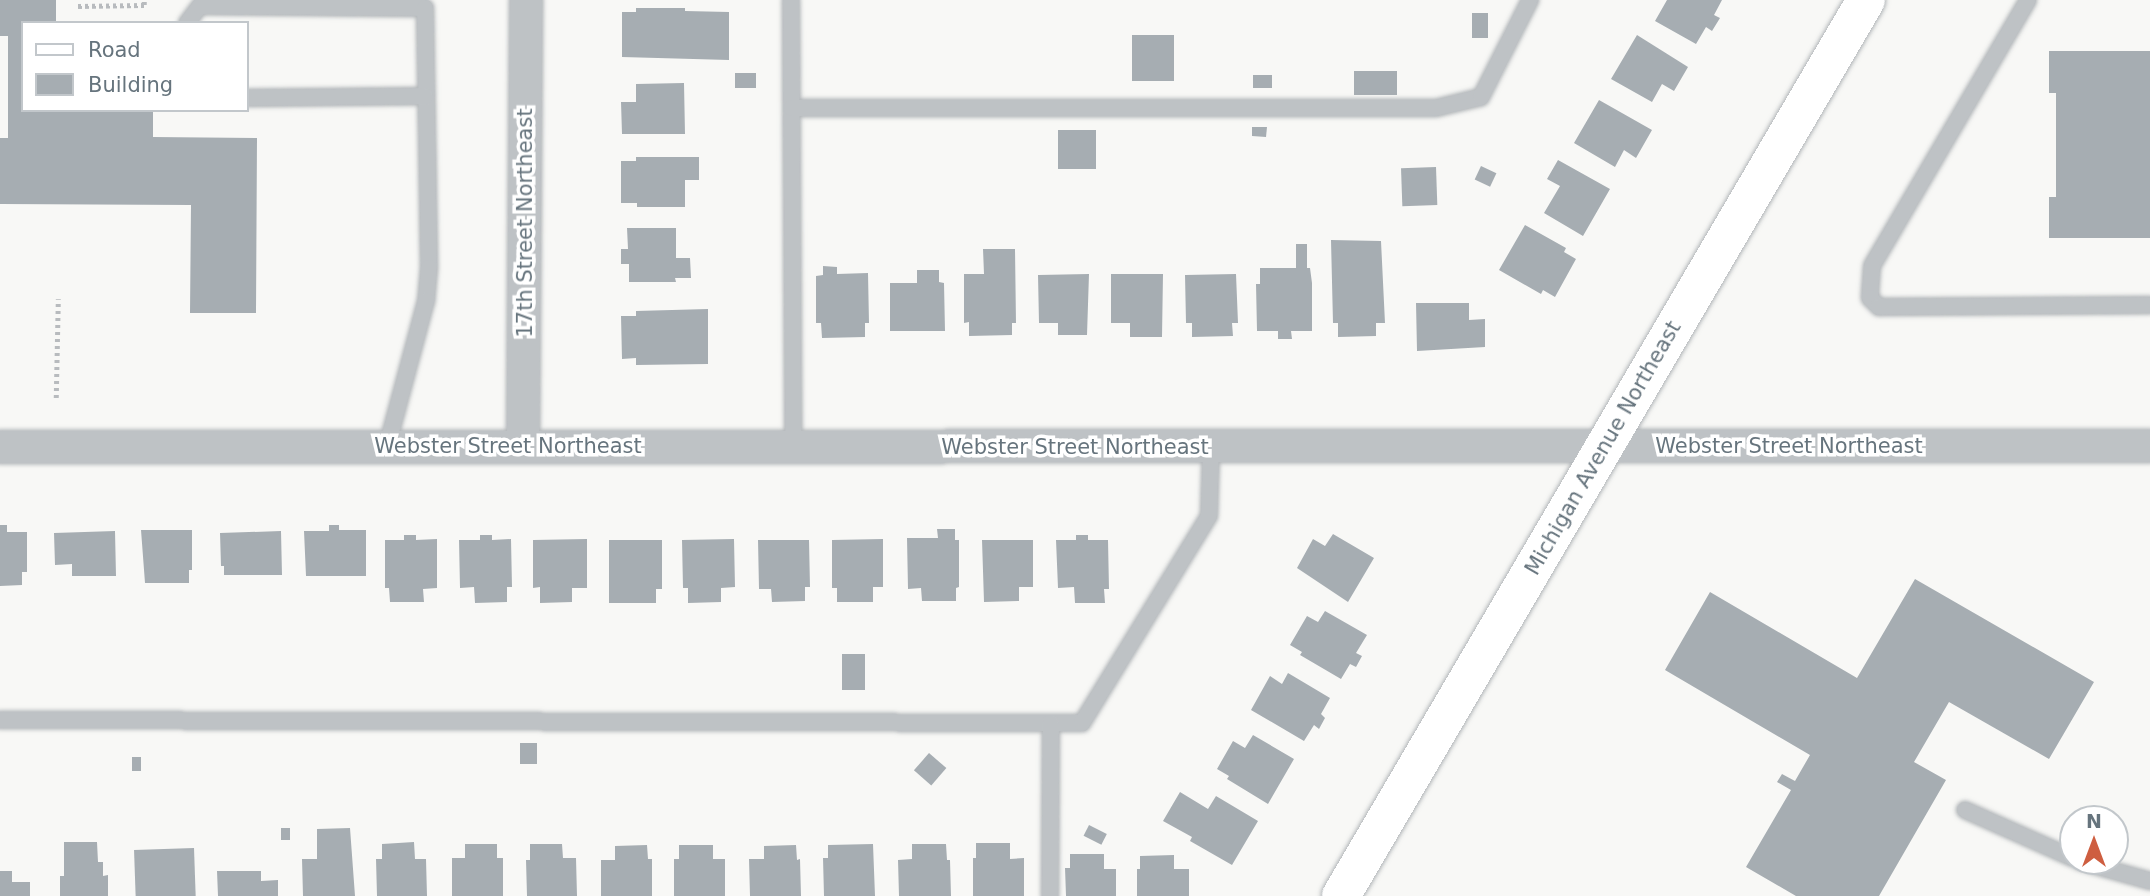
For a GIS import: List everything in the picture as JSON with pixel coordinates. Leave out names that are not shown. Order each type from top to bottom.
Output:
[{"type":"main road","name":"Michigan Avenue Northeast","points":[[1341,896],[1866,0]]},
{"type":"street","name":"17th Street Northeast","points":[[523,445],[526,0]]},
{"type":"street","name":"Webster Street Northeast","points":[[0,447],[2150,446]]},
{"type":"lane","points":[[792,0],[793,447]]},
{"type":"lane","points":[[792,108],[1436,108],[1481,97],[1530,0]]},
{"type":"lane","points":[[2028,0],[1871,266],[1870,298],[1879,307],[2150,305]]},
{"type":"lane","points":[[189,21],[200,6],[425,8],[429,268],[426,300],[387,447]]},
{"type":"lane","points":[[248,98],[425,96]]},
{"type":"lane","points":[[0,720],[1082,723],[1209,516],[1211,447]]},
{"type":"lane","points":[[1050,896],[1051,723]]},
{"type":"lane","points":[[1965,810],[2059,852]]},
{"type":"lane","points":[[2129,875],[2150,881]]},
{"type":"path","points":[[78,6],[144,5],[144,0]]},
{"type":"path","points":[[56,398],[58,299]]},
{"type":"building","points":[[0,0],[56,0],[56,21],[21,21],[21,112],[153,112],[153,137],[257,138],[256,313],[190,313],[191,205],[0,204],[0,138],[8,138],[8,36],[0,36]]},
{"type":"building","points":[[1667,0],[1722,0],[1714,15],[1720,18],[1712,31],[1706,27],[1696,44],[1655,21]]},
{"type":"building","points":[[636,8],[685,8],[685,11],[729,12],[729,60],[622,57],[622,12],[636,12]]},
{"type":"building","points":[[1472,13],[1488,13],[1488,38],[1472,38]]},
{"type":"building","points":[[1132,35],[1174,35],[1174,81],[1132,81]]},
{"type":"building","points":[[1637,35],[1688,67],[1674,91],[1662,84],[1652,102],[1611,79]]},
{"type":"building","points":[[2049,51],[2150,51],[2150,238],[2049,238],[2049,197],[2056,197],[2056,93],[2049,93]]},
{"type":"building","points":[[1354,71],[1397,71],[1397,95],[1354,95]]},
{"type":"building","points":[[735,73],[756,73],[756,88],[735,88]]},
{"type":"building","points":[[1253,75],[1272,75],[1272,88],[1253,88]]},
{"type":"building","points":[[684,83],[685,134],[622,134],[621,102],[636,102],[636,84]]},
{"type":"building","points":[[1599,100],[1652,130],[1636,158],[1624,150],[1615,167],[1574,143]]},
{"type":"building","points":[[1252,127],[1267,127],[1266,137],[1252,136]]},
{"type":"building","points":[[1058,130],[1096,130],[1096,169],[1058,169]]},
{"type":"building","points":[[636,157],[699,157],[699,180],[685,180],[685,207],[637,207],[637,203],[621,203],[621,161],[636,161]]},
{"type":"building","points":[[1558,160],[1610,189],[1583,236],[1544,213],[1560,186],[1547,179]]},
{"type":"building","points":[[1481,166],[1496,173],[1490,187],[1475,180]]},
{"type":"building","points":[[1436,167],[1437,205],[1402,206],[1401,168]]},
{"type":"building","points":[[1525,225],[1566,248],[1564,252],[1576,259],[1555,297],[1543,290],[1541,294],[1499,270]]},
{"type":"building","points":[[627,228],[676,228],[676,258],[690,258],[691,278],[675,278],[676,282],[629,282],[629,264],[621,264],[621,249],[628,249]]},
{"type":"building","points":[[1331,240],[1381,241],[1385,323],[1376,323],[1376,336],[1338,337],[1338,323],[1333,323]]},
{"type":"building","points":[[1296,244],[1307,244],[1307,268],[1310,268],[1312,283],[1312,331],[1291,331],[1292,339],[1278,339],[1278,331],[1257,331],[1256,284],[1260,284],[1260,268],[1296,268]]},
{"type":"building","points":[[983,249],[1015,249],[1016,323],[1012,323],[1012,335],[969,336],[969,322],[964,323],[964,274],[984,274]]},
{"type":"building","points":[[823,266],[837,267],[837,274],[868,273],[869,323],[865,323],[865,337],[822,338],[821,323],[816,323],[816,276],[823,275]]},
{"type":"building","points":[[917,270],[939,270],[939,282],[944,283],[945,331],[890,331],[890,283],[917,283]]},
{"type":"building","points":[[1089,274],[1087,335],[1058,335],[1058,323],[1039,323],[1038,275]]},
{"type":"building","points":[[1111,274],[1163,274],[1162,337],[1130,337],[1130,323],[1111,323]]},
{"type":"building","points":[[1236,274],[1238,323],[1232,323],[1233,336],[1192,337],[1192,323],[1186,323],[1185,275]]},
{"type":"building","points":[[1416,303],[1469,303],[1469,320],[1485,319],[1485,347],[1417,351]]},
{"type":"building","points":[[708,309],[708,364],[636,365],[636,358],[622,359],[621,316],[636,316],[636,311]]},
{"type":"building","points":[[0,525],[7,525],[7,532],[27,532],[27,572],[22,572],[22,585],[0,586]]},
{"type":"building","points":[[329,525],[339,525],[339,530],[366,530],[366,576],[306,576],[304,531],[329,531]]},
{"type":"building","points":[[937,529],[955,529],[955,540],[959,540],[959,587],[956,588],[956,601],[922,601],[921,588],[908,589],[907,538],[938,538]]},
{"type":"building","points":[[141,530],[192,530],[192,570],[189,570],[189,583],[145,583]]},
{"type":"building","points":[[115,531],[116,576],[72,576],[72,564],[55,565],[54,533]]},
{"type":"building","points":[[281,531],[282,575],[224,575],[224,566],[221,566],[220,533]]},
{"type":"building","points":[[1333,534],[1374,558],[1348,602],[1297,568],[1313,539],[1325,546]]},
{"type":"building","points":[[404,535],[416,535],[416,540],[437,539],[437,588],[423,589],[424,602],[390,602],[389,588],[385,588],[385,540],[404,540]]},
{"type":"building","points":[[480,535],[492,535],[492,540],[511,539],[512,587],[507,587],[507,602],[475,603],[474,587],[460,588],[459,540],[480,540]]},
{"type":"building","points":[[1076,535],[1088,535],[1088,540],[1108,540],[1109,589],[1104,589],[1105,603],[1075,603],[1074,587],[1058,588],[1056,540],[1076,540]]},
{"type":"building","points":[[587,539],[587,588],[572,588],[572,602],[540,603],[540,587],[533,588],[533,540]]},
{"type":"building","points":[[734,539],[735,587],[721,588],[721,602],[688,603],[688,588],[683,588],[682,540]]},
{"type":"building","points":[[883,539],[883,587],[873,587],[873,602],[837,602],[837,588],[832,588],[832,540]]},
{"type":"building","points":[[609,540],[662,540],[662,589],[656,589],[656,603],[609,603]]},
{"type":"building","points":[[758,540],[809,540],[810,587],[805,587],[805,601],[772,602],[771,589],[759,589]]},
{"type":"building","points":[[982,540],[1033,540],[1033,587],[1019,587],[1019,601],[984,602]]},
{"type":"building","points":[[1915,579],[2094,682],[2049,759],[1949,702],[1914,762],[1946,780],[1879,896],[1796,896],[1746,867],[1791,790],[1777,782],[1782,774],[1795,781],[1810,755],[1665,670],[1710,592],[1857,678]]},
{"type":"building","points":[[1325,611],[1367,635],[1356,653],[1362,656],[1356,667],[1350,664],[1341,679],[1300,655],[1302,652],[1290,645],[1307,616],[1318,622]]},
{"type":"building","points":[[842,654],[865,654],[865,690],[842,690]]},
{"type":"building","points":[[1288,673],[1330,698],[1321,714],[1325,718],[1319,729],[1314,725],[1304,741],[1251,710],[1270,676],[1282,684]]},
{"type":"building","points":[[1253,735],[1294,759],[1268,804],[1227,779],[1229,776],[1217,769],[1233,741],[1245,748]]},
{"type":"building","points":[[520,743],[537,743],[537,764],[520,764]]},
{"type":"building","points":[[929,753],[946,768],[931,785],[914,770]]},
{"type":"building","points":[[132,757],[141,757],[141,771],[132,771]]},
{"type":"building","points":[[1180,792],[1208,809],[1216,796],[1258,821],[1232,865],[1190,841],[1192,837],[1163,821]]},
{"type":"building","points":[[1089,825],[1107,834],[1101,845],[1084,836]]},
{"type":"building","points":[[281,828],[290,828],[290,840],[281,840]]},
{"type":"building","points":[[350,828],[355,896],[303,896],[302,859],[317,859],[317,829]]},
{"type":"building","points":[[64,842],[97,842],[98,862],[103,862],[103,876],[108,875],[108,896],[60,896],[60,876],[64,876]]},
{"type":"building","points":[[414,842],[415,859],[426,859],[427,896],[377,896],[376,859],[382,859],[382,844]]},
{"type":"building","points":[[976,843],[1010,843],[1010,859],[1024,858],[1024,896],[973,896],[973,858],[976,858]]},
{"type":"building","points":[[465,844],[497,844],[497,858],[503,858],[503,896],[452,896],[452,858],[465,858]]},
{"type":"building","points":[[530,844],[562,844],[563,858],[576,858],[577,896],[527,896],[526,860],[530,860]]},
{"type":"building","points":[[873,844],[875,896],[824,896],[823,858],[828,858],[828,845]]},
{"type":"building","points":[[912,844],[946,844],[947,860],[950,860],[951,896],[899,896],[898,860],[912,859]]},
{"type":"building","points":[[647,845],[648,859],[652,859],[652,896],[601,896],[601,860],[615,860],[615,846]]},
{"type":"building","points":[[679,845],[713,845],[713,859],[725,859],[725,896],[674,896],[674,859],[679,859]]},
{"type":"building","points":[[796,845],[797,860],[800,859],[801,896],[750,896],[749,859],[764,859],[764,846]]},
{"type":"building","points":[[194,848],[196,896],[136,896],[134,850]]},
{"type":"building","points":[[1070,854],[1104,854],[1104,869],[1116,869],[1116,896],[1066,896],[1065,868],[1070,868]]},
{"type":"building","points":[[1174,855],[1174,869],[1189,869],[1189,896],[1137,896],[1140,856]]},
{"type":"building","points":[[0,871],[12,871],[12,882],[30,882],[30,896],[0,896]]},
{"type":"building","points":[[217,871],[261,871],[261,881],[278,880],[278,896],[218,896]]}]
